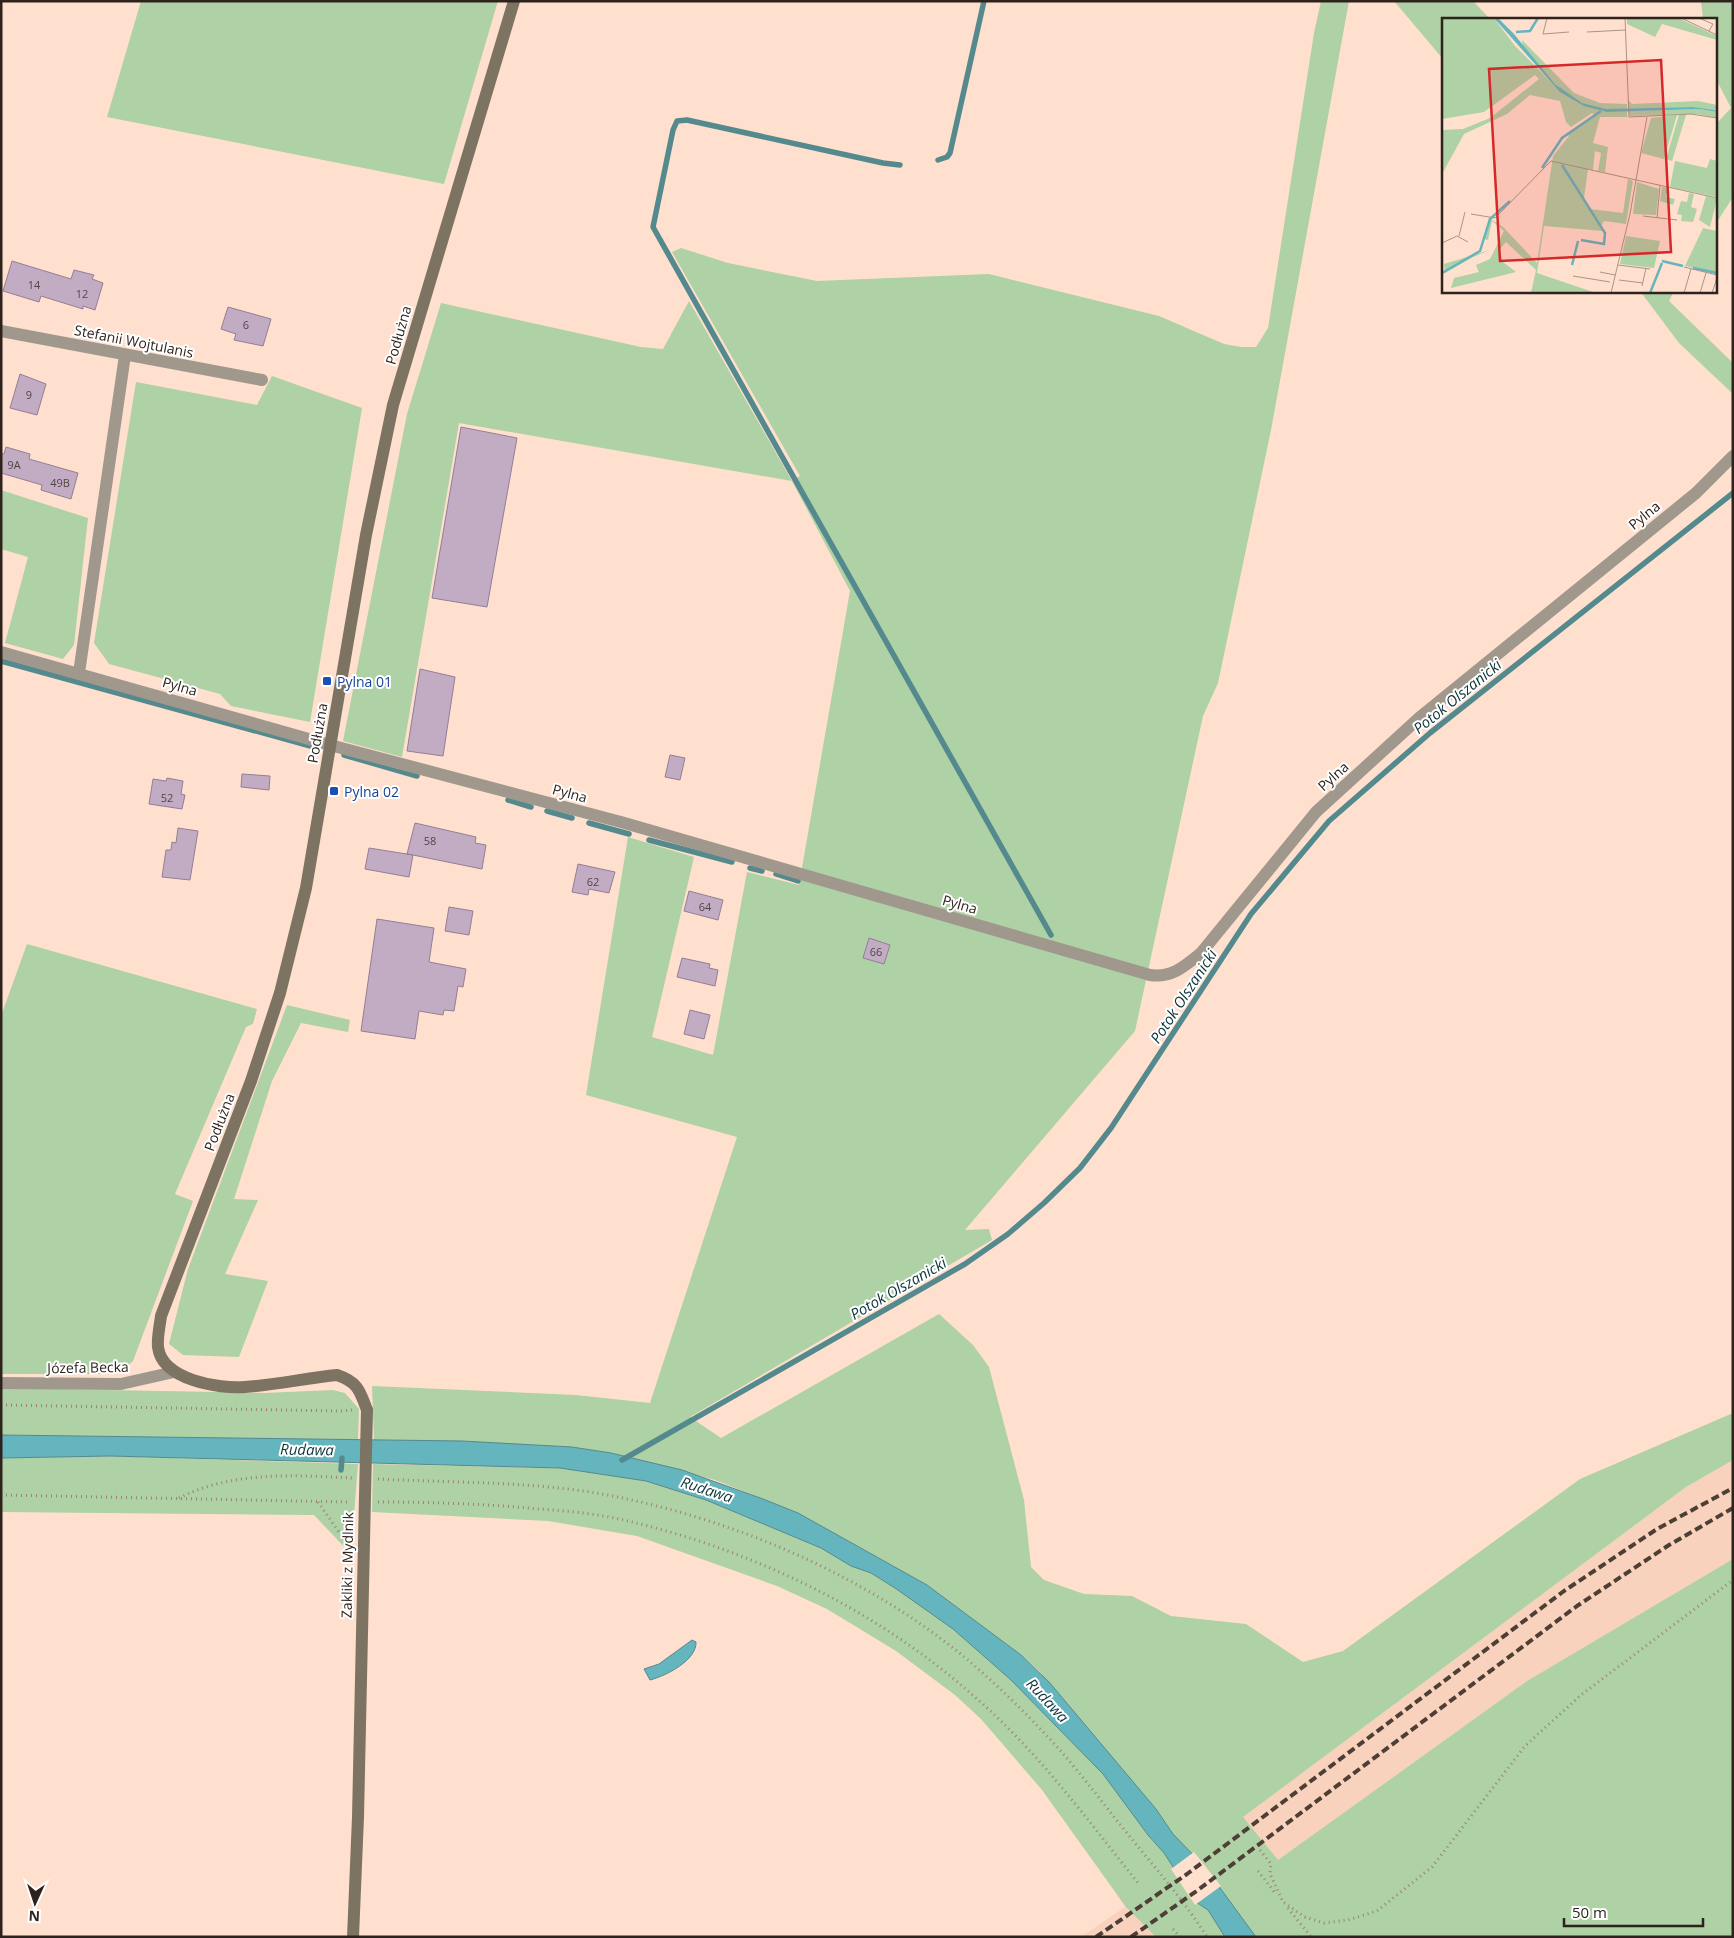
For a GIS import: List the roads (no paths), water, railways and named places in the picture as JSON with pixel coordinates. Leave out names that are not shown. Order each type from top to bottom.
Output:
[{"type":"street","name":"Podłużna","points":[[174,1372],[164,1360],[158,1348],[161,1316],[251,1081],[280,993],[306,888],[366,535],[393,405],[514,1]]},
{"type":"street","name":"Stefanii Wojtulanis","points":[[1,331],[262,380]]},
{"type":"street","points":[[79,673],[125,355]]},
{"type":"street","name":"Pylna","points":[[1,652],[330,744],[621,822],[1150,975],[1163,977],[1184,967],[1201,953],[1323,806],[1419,718],[1696,493],[1733,456]]},
{"type":"street","name":"Józefa Becka","points":[[1,1383],[121,1384],[174,1372]]},
{"type":"street","name":"Zakliki z Mydlnik","points":[[174,1372],[202,1383],[244,1387],[337,1375],[352,1380],[362,1394],[367,1410],[362,1564],[358,1817],[353,1937]]},
{"type":"water","name":"Rudawa","points":[[1,1435],[462,1441],[572,1447],[611,1453],[682,1470],[798,1513],[927,1585],[1021,1655],[1049,1682],[1156,1809],[1173,1834],[1204,1866],[1256,1937],[1225,1937],[1208,1910],[1196,1902],[1164,1853],[1148,1835],[1103,1774],[1011,1680],[953,1629],[871,1573],[851,1566],[821,1548],[706,1500],[646,1481],[560,1468],[110,1456],[1,1458]]},
{"type":"water","points":[[692,1640],[696,1642],[695,1649],[686,1661],[672,1671],[650,1680],[644,1669],[659,1664]]},
{"type":"waterway","points":[[938,160],[947,157],[950,153],[984,1]]},
{"type":"waterway","points":[[900,165],[883,163],[687,120],[677,121],[673,130],[653,227],[1051,935]]},
{"type":"waterway","name":"Potok Olszanicki","points":[[622,1460],[965,1264],[1008,1234],[1044,1203],[1080,1168],[1111,1128],[1251,914],[1329,821],[1430,733],[1733,493]]},
{"type":"waterway","points":[[1,661],[314,747]]},
{"type":"waterway","points":[[344,755],[417,776]]},
{"type":"waterway","points":[[508,800],[531,807]]},
{"type":"waterway","points":[[547,811],[572,818]]},
{"type":"waterway","points":[[589,823],[629,834]]},
{"type":"waterway","points":[[649,840],[732,862]]},
{"type":"waterway","points":[[750,868],[762,871]]},
{"type":"waterway","points":[[776,874],[798,881]]},
{"type":"waterway","points":[[341,1470],[342,1458]]},
{"type":"railway","points":[[1096,1937],[1187,1874],[1564,1591],[1657,1529],[1733,1488]]},
{"type":"railway","points":[[1131,1937],[1198,1890],[1577,1606],[1669,1545],[1733,1508]]},
{"type":"place","name":"Pylna 01","points":[[327,681]]},
{"type":"place","name":"Pylna 02","points":[[334,791]]}]
